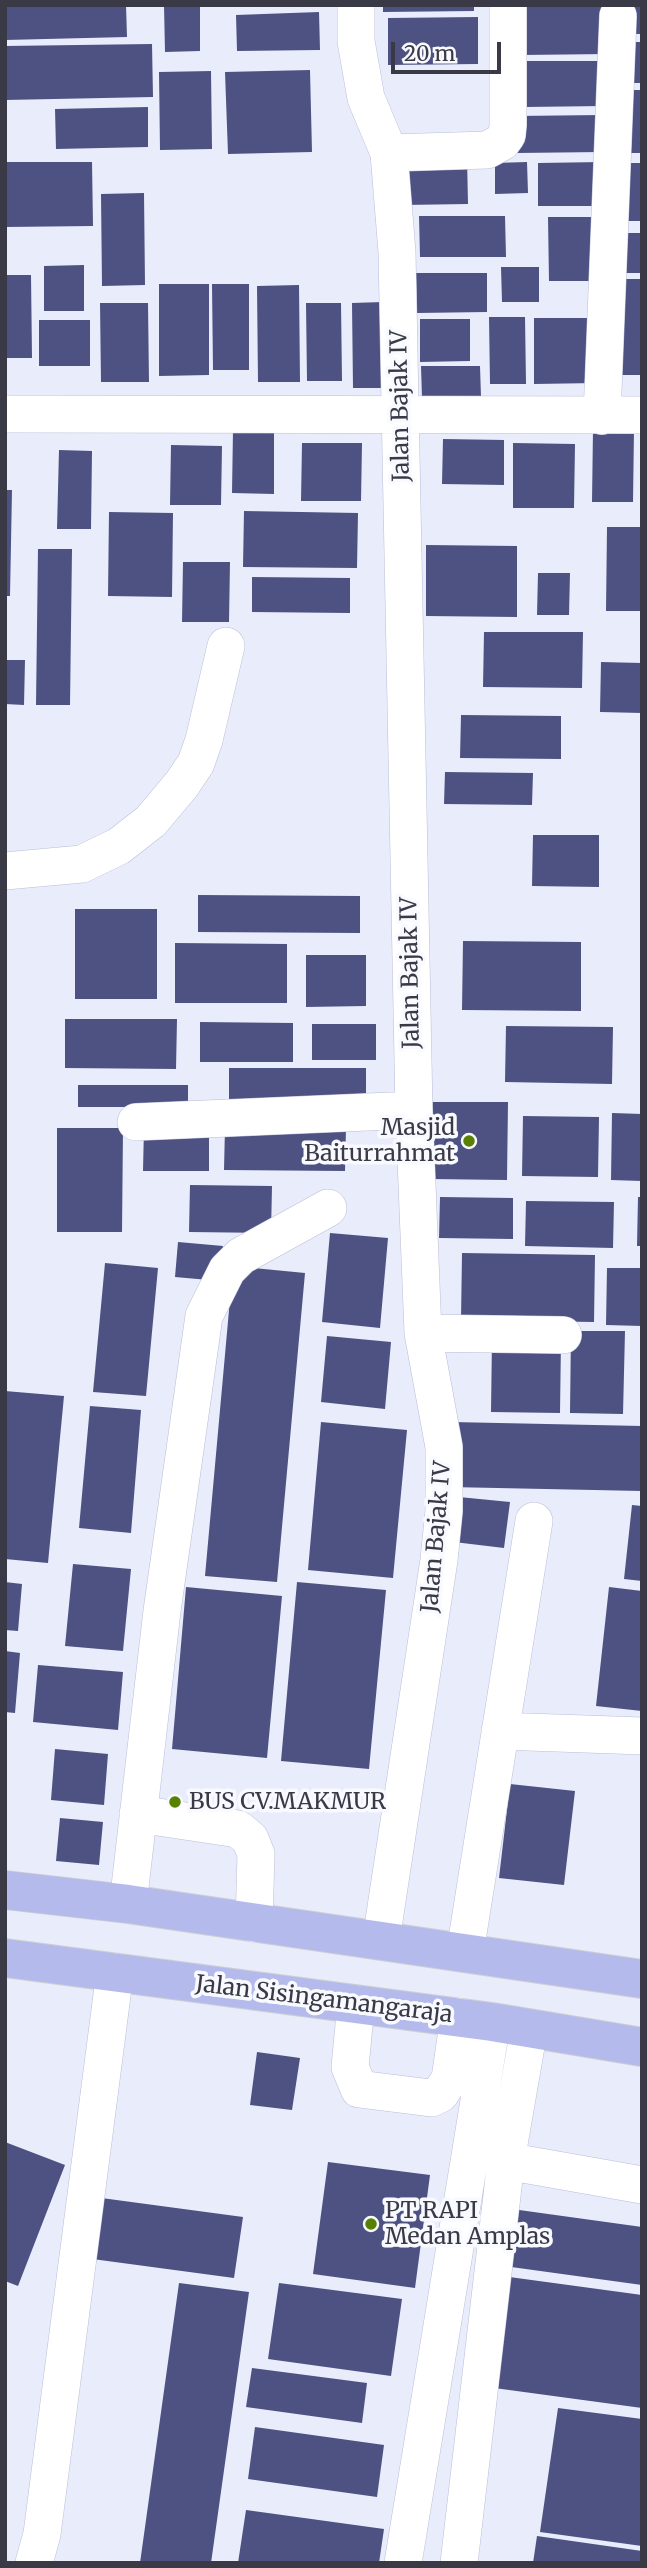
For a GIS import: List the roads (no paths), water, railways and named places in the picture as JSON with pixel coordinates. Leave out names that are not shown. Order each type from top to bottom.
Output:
[{"type":"highway","points":[[5,1890],[128,1904],[642,1979]]},
{"type":"highway","name":"Jalan Sisingamangaraja","points":[[5,1958],[475,2020],[642,2047]]},
{"type":"street","name":"Jalan Bajak IV","points":[[356,5],[356,41],[366,98],[389,153],[397,252],[414,1111],[423,1334],[444,1447],[444,1511],[437,1574],[381,1940]]},
{"type":"street","points":[[389,153],[487,150],[502,142],[507,135],[508,125],[508,5]]},
{"type":"street","points":[[602,416],[618,16]]},
{"type":"street","points":[[5,414],[642,415]]},
{"type":"street","points":[[5,871],[82,864],[119,846],[151,821],[182,785],[196,763],[226,646]]},
{"type":"street","points":[[136,1122],[414,1111]]},
{"type":"street","points":[[128,1904],[162,1611],[204,1316],[227,1270],[241,1256],[328,1209]]},
{"type":"street","points":[[423,1334],[563,1335]]},
{"type":"street","points":[[465,1952],[534,1521]]},
{"type":"street","points":[[500,1731],[642,1736]]},
{"type":"street","points":[[138,1814],[238,1829],[250,1839],[256,1854],[257,1867],[254,1923]]},
{"type":"street","points":[[34,2563],[42,2534],[115,1972]]},
{"type":"street","points":[[356,2004],[350,2067],[359,2089],[431,2098],[440,2094],[450,2079],[475,2020]]},
{"type":"street","points":[[403,2563],[475,2020]]},
{"type":"street","points":[[459,2563],[506,2161],[528,2029]]},
{"type":"street","points":[[506,2161],[642,2185]]},
{"type":"place","name":"Masjid Baiturrahmat","points":[[469,1141]]},
{"type":"place","name":"BUS CV.MAKMUR","points":[[175,1802]]},
{"type":"place","name":"PT RAPI Medan Amplas","points":[[371,2224]]}]
